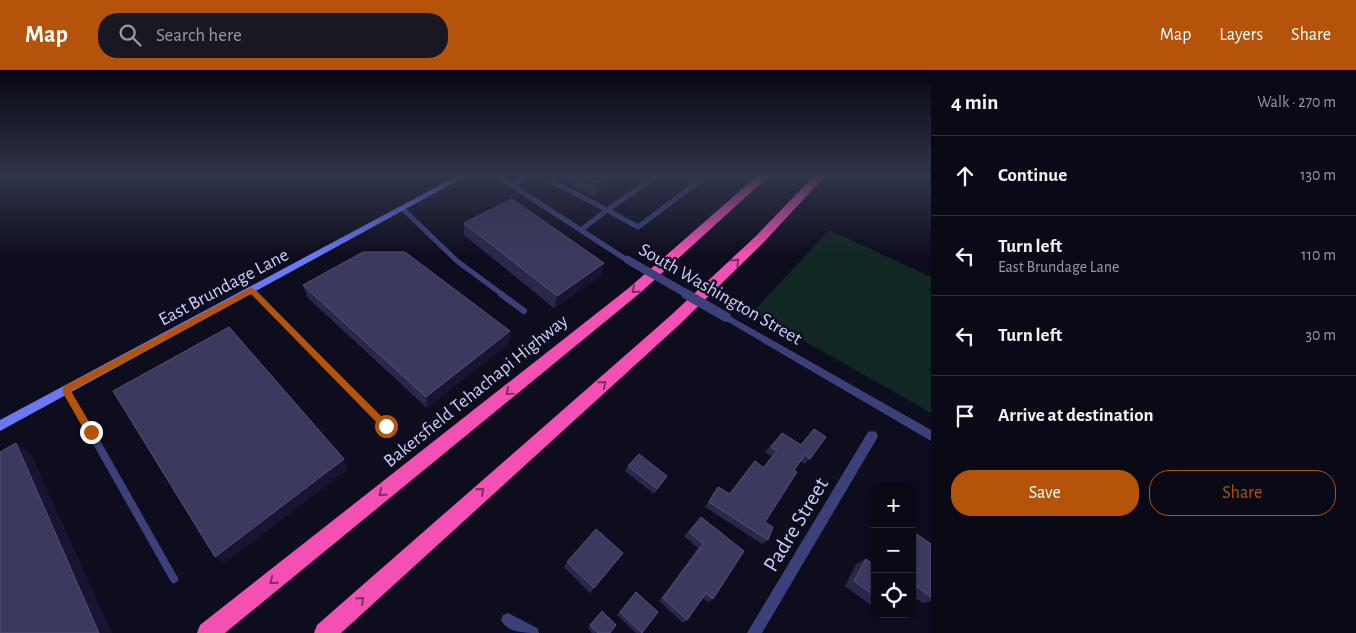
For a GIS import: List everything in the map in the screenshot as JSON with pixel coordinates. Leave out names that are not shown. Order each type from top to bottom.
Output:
[{"type":"highway","name":"Bakersfield Tehachapi Highway","points":[[208,633],[635,290],[734,202]]},
{"type":"highway","points":[[325,633],[674,321],[795,202]]},
{"type":"main road","name":"East Brundage Lane","points":[[0,426],[415,202]]},
{"type":"street","name":"South Washington Street","points":[[537,202],[628,260],[931,436]]},
{"type":"street","name":"Padre Street","points":[[754,633],[872,436]]},
{"type":"street","points":[[508,620],[532,633]]},
{"type":"lane","points":[[592,202],[638,227],[672,202]]},
{"type":"lane","points":[[581,230],[618,202]]},
{"type":"lane","points":[[403,209],[457,260],[524,311]]},
{"type":"lane","points":[[252,290],[386,426]]},
{"type":"lane","points":[[66,390],[174,579]]},
{"type":"green space","points":[[829,230],[931,277],[931,413],[753,312]]},
{"type":"building","points":[[505,202],[517,202],[604,263],[557,296],[464,223]]},
{"type":"building","points":[[363,252],[405,252],[510,331],[426,397],[303,285]]},
{"type":"building","points":[[229,327],[344,459],[215,557],[113,391]]},
{"type":"building","points":[[814,429],[826,437],[810,459],[805,455],[794,470],[797,472],[765,522],[773,527],[768,540],[709,502],[718,487],[730,494],[755,461],[764,468],[777,451],[771,447],[782,433],[801,445]]},
{"type":"building","points":[[16,443],[99,633],[0,633],[0,452]]},
{"type":"building","points":[[639,454],[667,476],[657,489],[628,466]]},
{"type":"building","points":[[701,517],[744,551],[713,599],[706,593],[687,620],[663,598],[703,544],[689,532]]},
{"type":"building","points":[[596,529],[623,553],[594,588],[567,562]]},
{"type":"building","points":[[916,534],[931,544],[931,597],[916,586]]},
{"type":"building","points":[[866,559],[871,563],[871,593],[854,581]]},
{"type":"building","points":[[636,592],[658,612],[642,633],[620,612]]},
{"type":"building","points":[[602,611],[616,625],[610,633],[598,633],[590,625]]},
{"type":"route","points":[[91,432],[66,390],[252,290],[386,426]]}]
